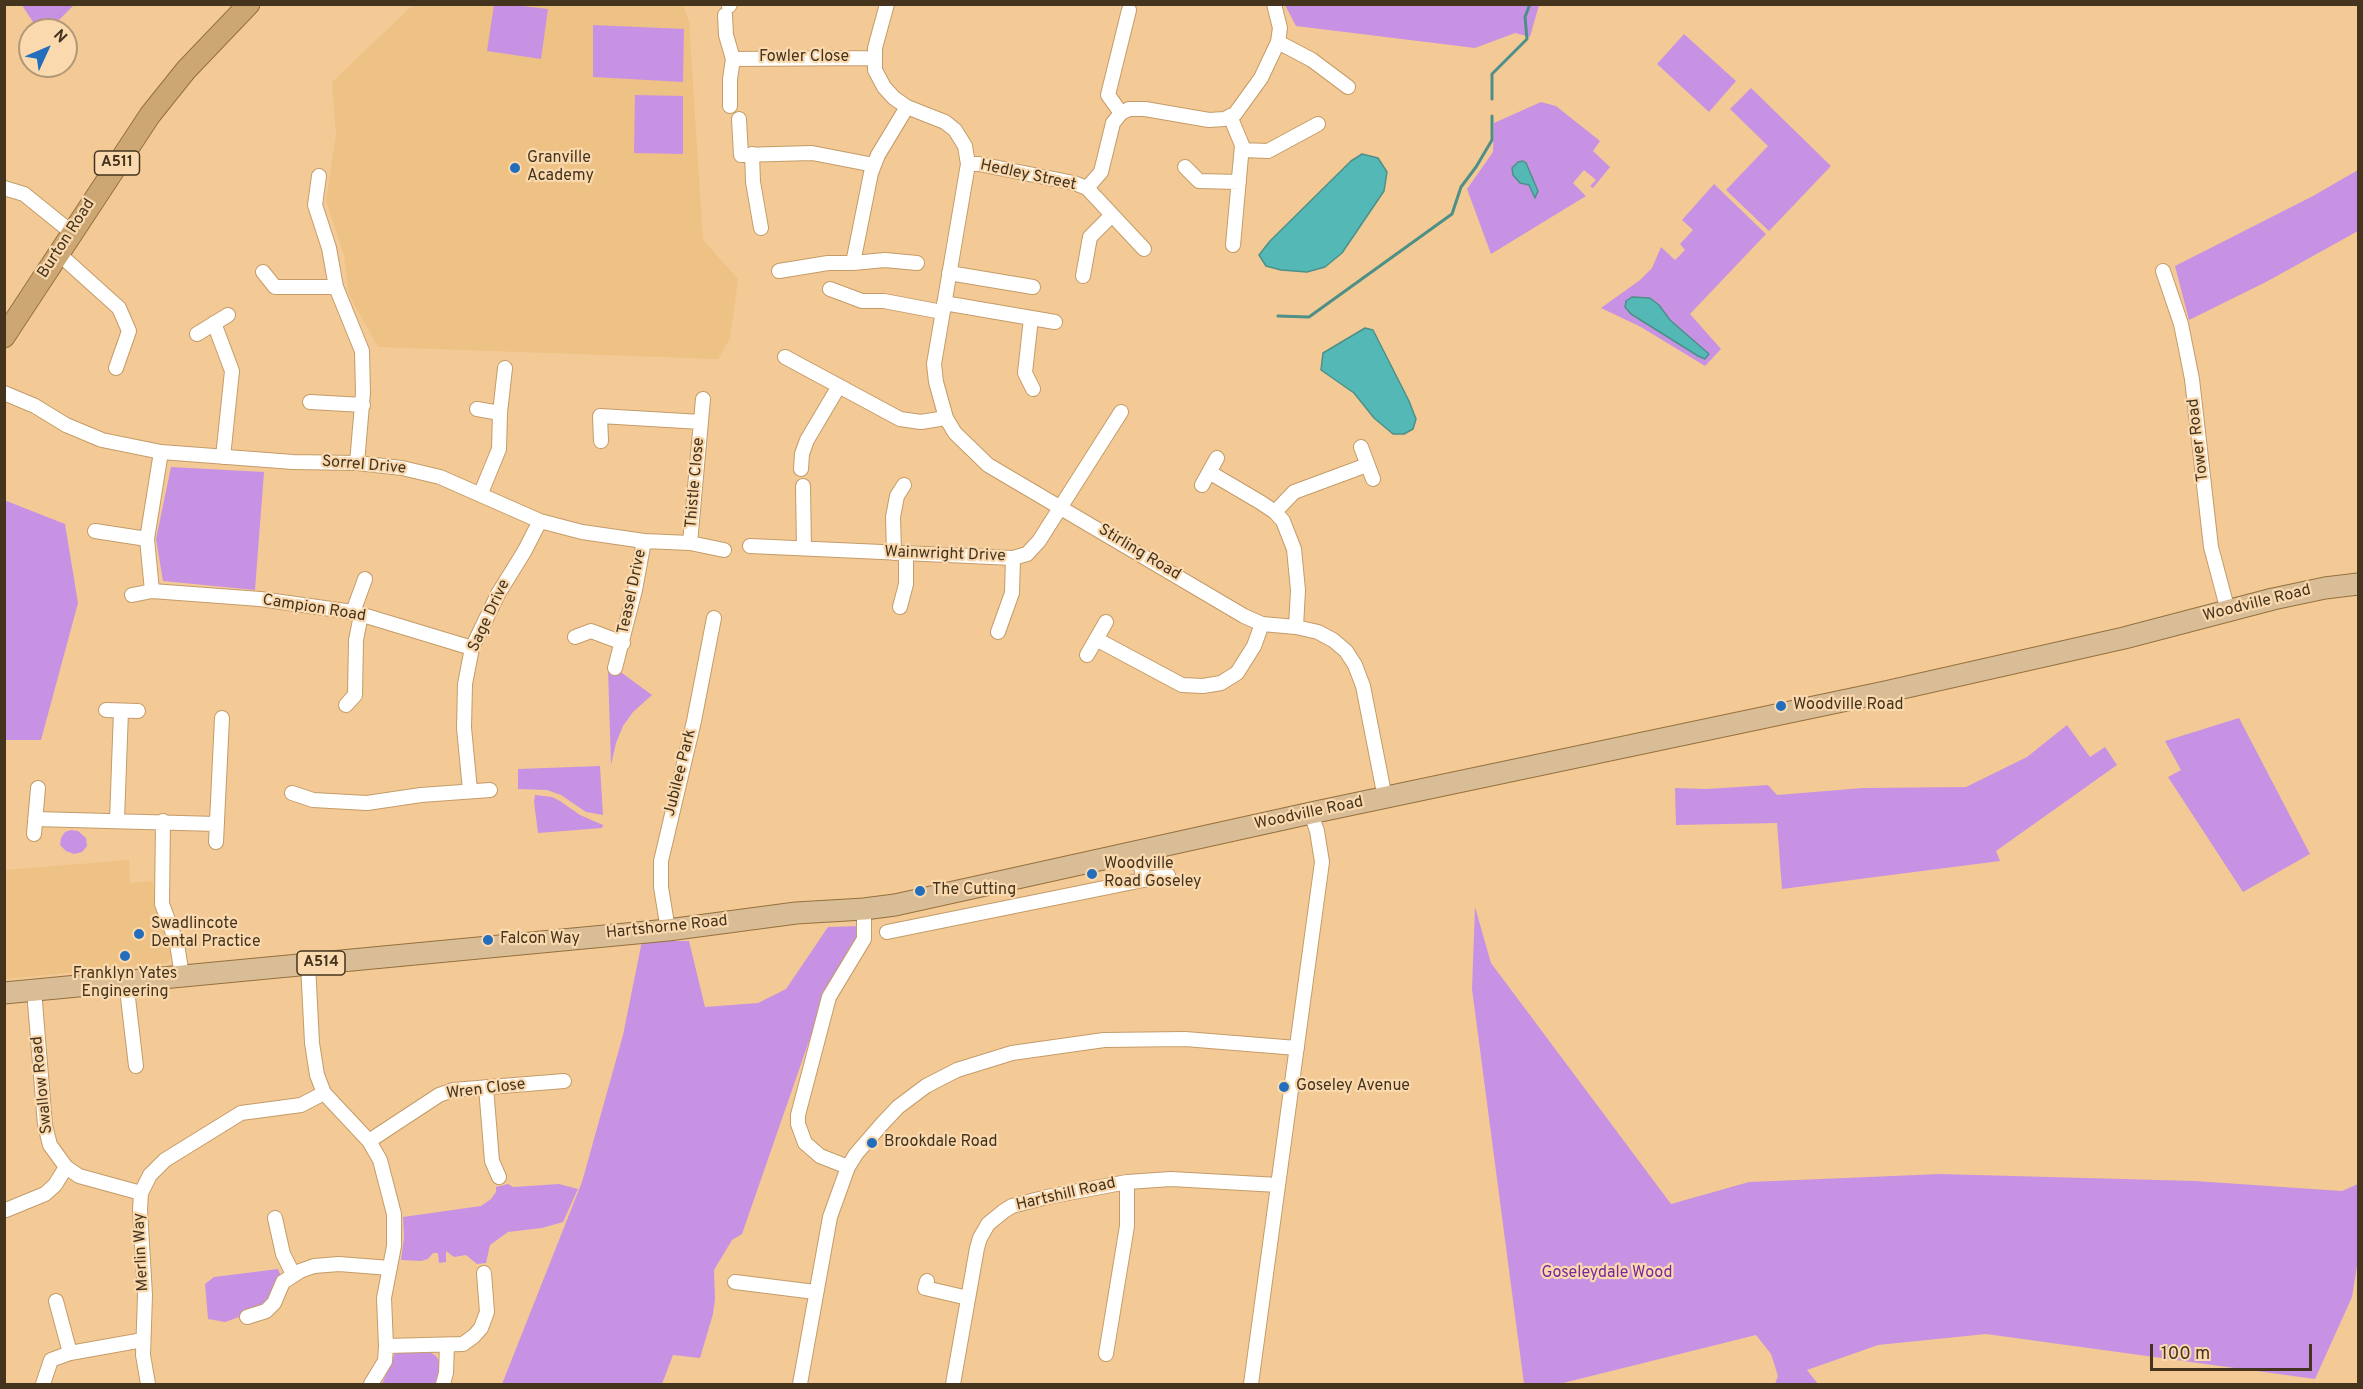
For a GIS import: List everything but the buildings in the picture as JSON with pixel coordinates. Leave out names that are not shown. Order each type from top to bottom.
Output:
[{"type":"highway","name":"Burton Road","points":[[4,337],[150,114],[186,70],[249,4]]},
{"type":"main road","name":"Woodville Road","points":[[864,909],[895,905],[1311,813],[1885,692],[2124,638],[2318,589],[2358,584]]},
{"type":"main road","name":"Hartshorne Road","points":[[4,993],[668,930],[796,913],[864,909]]},
{"type":"street","name":"Stirling Road","points":[[887,4],[875,48],[875,70],[884,87],[908,107],[945,122],[955,130],[965,146],[968,164],[934,364],[936,382],[946,418],[955,433],[988,465],[1244,616],[1262,624],[1296,627],[1318,632],[1333,640],[1346,651],[1364,686],[1385,798]]},
{"type":"street","points":[[1087,188],[1101,172],[1113,123],[1121,113],[1130,109],[1145,110],[1209,120],[1224,119],[1235,114],[1261,78],[1278,42],[1280,28],[1274,4]]},
{"type":"street","points":[[728,9],[726,35],[733,59],[730,106]]},
{"type":"street","points":[[1121,113],[1108,95],[1129,10]]},
{"type":"street","points":[[1278,42],[1312,60],[1348,87]]},
{"type":"street","name":"Fowler Close","points":[[733,59],[875,58]]},
{"type":"street","points":[[853,263],[874,165],[908,107]]},
{"type":"street","points":[[1230,116],[1238,132],[1242,150],[1233,245]]},
{"type":"street","points":[[739,119],[741,155],[812,153],[874,165]]},
{"type":"street","points":[[1242,150],[1268,151],[1318,124]]},
{"type":"street","points":[[753,154],[753,182],[761,228]]},
{"type":"street","name":"Hedley Street","points":[[968,164],[979,164],[1074,183],[1087,188],[1143,249]]},
{"type":"street","points":[[1185,167],[1199,181],[1239,182]]},
{"type":"street","points":[[319,177],[315,205],[329,248],[336,287],[362,351],[363,405],[357,463]]},
{"type":"street","points":[[4,188],[24,194],[71,232]]},
{"type":"street","points":[[1083,276],[1090,237],[1112,215]]},
{"type":"street","points":[[58,253],[119,308],[129,331],[116,368]]},
{"type":"street","points":[[779,271],[828,263],[885,260],[917,263]]},
{"type":"street","points":[[263,272],[275,287],[336,287]]},
{"type":"street","name":"Tower Road","points":[[2163,272],[2181,324],[2192,379],[2211,547],[2228,610]]},
{"type":"street","points":[[949,273],[1033,287]]},
{"type":"street","points":[[830,288],[862,301],[943,307],[1055,322]]},
{"type":"street","points":[[197,334],[228,315]]},
{"type":"street","points":[[1031,318],[1025,373],[1033,389]]},
{"type":"street","points":[[214,323],[232,371],[223,457]]},
{"type":"street","points":[[785,357],[900,419],[921,422],[946,418]]},
{"type":"street","points":[[481,493],[499,449],[505,368]]},
{"type":"street","points":[[801,469],[802,454],[807,440],[839,386]]},
{"type":"street","name":"Sorrel Drive","points":[[4,393],[35,406],[66,425],[102,440],[161,452],[357,463],[402,468],[440,477],[540,520],[582,532],[644,541],[690,543],[724,550]]},
{"type":"street","name":"Thistle Close","points":[[690,543],[703,399]]},
{"type":"street","points":[[309,402],[363,405]]},
{"type":"street","points":[[477,409],[500,413]]},
{"type":"street","name":"Wainwright Drive","points":[[750,546],[1013,558],[1027,554],[1040,541],[1121,412]]},
{"type":"street","name":"Thistle Close","points":[[601,441],[600,416],[701,422]]},
{"type":"street","points":[[1361,447],[1374,479]]},
{"type":"street","points":[[152,591],[147,539],[161,452]]},
{"type":"street","points":[[1202,485],[1217,458]]},
{"type":"street","points":[[1275,513],[1294,492],[1367,465]]},
{"type":"street","points":[[1209,472],[1275,513],[1282,521],[1294,549],[1298,590],[1296,627]]},
{"type":"street","points":[[900,607],[906,584],[894,517],[897,496],[904,485]]},
{"type":"street","points":[[803,486],[804,548]]},
{"type":"street","name":"Sage Drive","points":[[470,790],[464,728],[465,684],[472,648],[498,594],[524,552],[540,520]]},
{"type":"street","points":[[96,531],[147,539]]},
{"type":"street","name":"Teasel Drive","points":[[615,668],[623,643],[644,541]]},
{"type":"street","points":[[998,632],[1012,593],[1013,558]]},
{"type":"street","points":[[346,705],[355,695],[357,613],[365,579]]},
{"type":"street","name":"Campion Road","points":[[132,595],[152,591],[260,599],[357,613],[472,648]]},
{"type":"street","name":"Jubilee Park","points":[[668,930],[661,887],[661,861],[694,721],[714,618]]},
{"type":"street","points":[[1087,655],[1106,622]]},
{"type":"street","points":[[1096,639],[1182,685],[1203,686],[1221,683],[1237,673],[1254,646],[1262,624]]},
{"type":"street","name":"Teasel Drive","points":[[575,638],[591,631],[623,643]]},
{"type":"street","points":[[106,710],[138,711]]},
{"type":"street","points":[[117,820],[121,711]]},
{"type":"street","points":[[216,842],[222,718]]},
{"type":"street","points":[[34,834],[38,788]]},
{"type":"street","points":[[292,793],[312,806],[367,803],[470,790],[490,790]]},
{"type":"street","points":[[1251,1384],[1322,862],[1317,831],[1311,813]]},
{"type":"street","points":[[35,819],[217,824]]},
{"type":"street","points":[[163,821],[162,904],[177,944],[182,976]]},
{"type":"street","points":[[1138,852],[1144,879]]},
{"type":"street","points":[[895,905],[892,931],[1168,875]]},
{"type":"street","points":[[848,1167],[820,1156],[805,1143],[798,1124],[798,1115],[829,997],[864,939],[864,909]]},
{"type":"street","points":[[308,964],[312,1043],[317,1075],[324,1093],[369,1141],[383,1168],[394,1214],[394,1246],[384,1298],[385,1361],[371,1384]]},
{"type":"street","points":[[126,981],[136,1066]]},
{"type":"street","name":"Swallow Road","points":[[34,990],[45,1125],[50,1145],[66,1167]]},
{"type":"street","points":[[800,1384],[830,1217],[848,1167],[882,1124],[912,1096],[942,1076],[1004,1056],[1066,1045],[1136,1039],[1245,1042],[1297,1048]]},
{"type":"street","name":"Wren Close","points":[[369,1141],[439,1095],[453,1090],[486,1087],[545,1090],[564,1081]]},
{"type":"street","points":[[486,1087],[492,1161],[499,1177]]},
{"type":"street","name":"Merlin Way","points":[[148,1384],[143,1340],[145,1295],[140,1210],[141,1193],[150,1175],[165,1160],[242,1113],[301,1105],[324,1093]]},
{"type":"street","points":[[6,1210],[31,1193],[55,1185],[66,1167],[79,1176],[141,1193]]},
{"type":"street","name":"Hartshill Road","points":[[953,1384],[980,1238],[988,1224],[1004,1210],[1025,1202],[1127,1182],[1171,1179],[1278,1185]]},
{"type":"street","points":[[1106,1354],[1127,1226],[1127,1182]]},
{"type":"street","points":[[275,1218],[283,1254],[293,1274]]},
{"type":"street","points":[[247,1317],[279,1306],[283,1281],[293,1274],[314,1266],[339,1264],[390,1268]]},
{"type":"street","points":[[386,1346],[463,1344],[474,1336],[481,1328],[487,1312],[484,1273]]},
{"type":"street","points":[[927,1281],[925,1288],[968,1298]]},
{"type":"street","points":[[735,1282],[815,1292]]},
{"type":"street","points":[[56,1301],[70,1353]]},
{"type":"street","points":[[43,1384],[51,1360],[70,1353],[143,1340]]},
{"type":"street","points":[[444,1384],[447,1345]]},
{"type":"shaded area","name":"Granville Academy","points":[[413,5],[683,5],[689,22],[703,240],[738,279],[730,338],[718,359],[378,347],[349,295],[344,255],[326,201],[336,135],[332,82]]},
{"type":"shaded area","points":[[129,860],[130,883],[153,881],[156,909],[172,956],[167,963],[5,979],[5,870]]},
{"type":"green space","points":[[22,5],[74,5],[61,18],[30,18]]},
{"type":"green space","points":[[494,5],[548,9],[541,59],[487,51]]},
{"type":"green space","points":[[1285,5],[1539,5],[1530,37],[1515,33],[1475,48],[1296,26]]},
{"type":"green space","points":[[593,25],[684,29],[683,82],[593,77]]},
{"type":"green space","points":[[1684,34],[1736,81],[1709,112],[1657,64]]},
{"type":"green space","points":[[1751,88],[1831,166],[1769,231],[1726,190],[1768,146],[1730,109]]},
{"type":"green space","points":[[635,95],[683,96],[683,154],[634,153]]},
{"type":"green space","points":[[1541,102],[1556,106],[1600,141],[1593,151],[1610,167],[1593,188],[1590,186],[1596,180],[1584,170],[1573,183],[1586,196],[1491,254],[1467,189],[1493,152],[1494,123]]},
{"type":"green space","points":[[2358,170],[2358,231],[2266,282],[2189,320],[2175,266],[2313,196]]},
{"type":"green space","points":[[1714,184],[1766,234],[1690,314],[1721,349],[1705,366],[1641,327],[1601,308],[1640,280],[1652,268],[1661,247],[1675,260],[1685,250],[1680,244],[1693,230],[1682,220]]},
{"type":"green space","points":[[171,467],[264,472],[255,590],[163,581],[156,539]]},
{"type":"green space","points":[[4,500],[65,524],[78,603],[41,740],[5,740]]},
{"type":"green space","points":[[608,669],[622,673],[652,695],[633,712],[623,726],[611,765]]},
{"type":"green space","points":[[2239,718],[2310,854],[2243,892],[2168,777],[2181,770],[2165,741]]},
{"type":"green space","points":[[2067,725],[2090,757],[2105,747],[2117,765],[1996,851],[2000,861],[1782,889],[1777,823],[1676,825],[1675,788],[1707,789],[1768,785],[1777,795],[1863,788],[1966,787],[2027,757]]},
{"type":"green space","points":[[600,766],[603,815],[586,812],[561,795],[547,790],[518,789],[518,769]]},
{"type":"green space","points":[[535,795],[552,797],[580,815],[603,825],[602,828],[538,833]]},
{"type":"green space","points":[[78,831],[86,838],[87,846],[82,852],[74,854],[66,851],[60,845],[65,832]]},
{"type":"green space","name":"Goseleydale Wood","points":[[1475,907],[1491,963],[1671,1204],[1749,1182],[1940,1174],[2195,1181],[2342,1191],[2358,1184],[2358,1260],[2352,1297],[2315,1379],[1986,1334],[1878,1345],[1807,1370],[1818,1384],[1775,1384],[1778,1376],[1771,1354],[1756,1335],[1559,1384],[1524,1384],[1472,989]]},
{"type":"green space","points":[[861,926],[861,936],[825,995],[742,1234],[732,1240],[714,1270],[713,1314],[700,1358],[673,1355],[662,1384],[502,1384],[582,1182],[623,1035],[642,941],[689,941],[705,1007],[758,1003],[786,989],[828,927]]},
{"type":"green space","points":[[508,1184],[513,1187],[559,1184],[578,1189],[563,1222],[542,1228],[508,1232],[490,1245],[486,1263],[477,1264],[466,1255],[454,1257],[446,1251],[446,1262],[439,1263],[438,1253],[433,1253],[428,1259],[421,1261],[401,1260],[404,1238],[403,1217],[481,1206],[491,1199],[496,1192],[496,1187]]},
{"type":"green space","points":[[278,1269],[281,1276],[265,1304],[225,1322],[208,1319],[205,1284],[214,1277]]},
{"type":"green space","points":[[427,1350],[436,1356],[441,1364],[437,1384],[382,1384],[395,1353]]},
{"type":"water","points":[[1362,154],[1378,158],[1387,172],[1384,191],[1342,253],[1325,267],[1307,272],[1266,266],[1259,255],[1270,241],[1351,161]]},
{"type":"water","points":[[1523,161],[1538,191],[1535,198],[1529,185],[1520,183],[1513,175],[1512,168],[1518,162]]},
{"type":"water","points":[[1632,297],[1650,298],[1659,305],[1670,320],[1709,354],[1705,359],[1698,356],[1631,314],[1625,307],[1626,301]]},
{"type":"water","points":[[1365,328],[1373,330],[1416,419],[1413,429],[1404,434],[1393,434],[1374,418],[1354,393],[1321,370],[1323,353]]},
{"type":"waterway","points":[[1492,99],[1492,74],[1527,39],[1525,17],[1530,4]]},
{"type":"waterway","points":[[1278,316],[1309,317],[1452,214],[1461,187],[1492,140],[1492,116]]},
{"type":"place","name":"Granville Academy","points":[[515,168]]},
{"type":"place","name":"Woodville Road","points":[[1781,706]]},
{"type":"place","name":"Woodville Road Goseley","points":[[1092,874]]},
{"type":"place","name":"The Cutting","points":[[920,891]]},
{"type":"place","name":"Swadlincote Dental Practice","points":[[139,934]]},
{"type":"place","name":"Falcon Way","points":[[488,940]]},
{"type":"place","name":"Franklyn Yates Engineering","points":[[125,956]]},
{"type":"place","name":"Goseley Avenue","points":[[1284,1087]]},
{"type":"place","name":"Brookdale Road","points":[[872,1143]]}]
